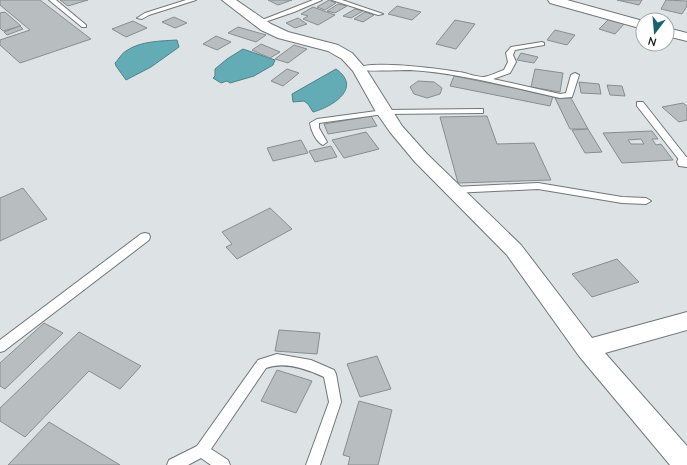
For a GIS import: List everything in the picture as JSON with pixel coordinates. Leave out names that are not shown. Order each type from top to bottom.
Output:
[{"type":"street","points":[[228,0],[260,22],[283,35],[333,48],[347,56],[359,69],[384,112],[421,158],[514,250],[587,349],[687,465]]},
{"type":"street","points":[[554,0],[635,23]]},
{"type":"street","points":[[675,34],[687,37]]},
{"type":"street","points":[[587,349],[687,321]]},
{"type":"lane","points":[[52,0],[84,26]]},
{"type":"lane","points":[[140,18],[147,14],[194,0]]},
{"type":"lane","points":[[260,22],[319,0]]},
{"type":"lane","points":[[335,0],[380,14]]},
{"type":"lane","points":[[483,80],[508,70],[512,62],[509,55],[513,48],[542,44]]},
{"type":"lane","points":[[359,69],[400,66],[566,95],[569,95],[575,75]]},
{"type":"lane","points":[[640,104],[686,162]]},
{"type":"lane","points":[[323,142],[315,128],[314,123],[317,121],[384,112],[480,111]]},
{"type":"lane","points":[[453,190],[538,186],[622,200],[646,201]]},
{"type":"lane","points":[[0,347],[145,237]]},
{"type":"lane","points":[[174,465],[202,451],[262,364],[277,359],[311,365],[330,374],[335,402],[313,465]]},
{"type":"lane","points":[[202,451],[223,465]]},
{"type":"water","points":[[177,40],[179,47],[151,67],[126,80],[116,66],[115,63],[125,52],[138,45],[151,42]]},
{"type":"water","points":[[243,49],[275,60],[273,65],[254,76],[230,83],[227,81],[221,83],[213,78],[215,76],[215,69]]},
{"type":"water","points":[[336,69],[344,76],[346,90],[336,101],[313,112],[304,101],[293,102],[292,94]]},
{"type":"building","points":[[0,0],[40,0],[91,39],[20,63],[0,45],[0,40],[30,30],[0,5]]},
{"type":"building","points":[[60,0],[88,0],[68,6]]},
{"type":"building","points":[[268,0],[292,0],[278,5]]},
{"type":"building","points":[[329,0],[336,3],[325,10],[317,7]]},
{"type":"building","points":[[617,0],[642,0],[639,5]]},
{"type":"building","points":[[666,0],[687,1],[687,6],[682,14],[661,9]]},
{"type":"building","points":[[338,4],[347,6],[335,13],[327,11]]},
{"type":"building","points":[[397,6],[421,12],[412,20],[388,14]]},
{"type":"building","points":[[313,7],[335,15],[318,25],[303,19],[308,16],[301,14]]},
{"type":"building","points":[[355,9],[363,11],[351,18],[343,16]]},
{"type":"building","points":[[5,12],[21,26],[3,31],[0,28],[0,13]]},
{"type":"building","points":[[365,12],[374,15],[363,22],[354,19]]},
{"type":"building","points":[[174,17],[187,23],[175,28],[162,22]]},
{"type":"building","points":[[298,18],[307,24],[295,28],[286,23]]},
{"type":"building","points":[[609,19],[625,23],[615,34],[599,29]]},
{"type":"building","points":[[455,20],[475,24],[456,49],[436,44]]},
{"type":"building","points":[[133,21],[147,28],[126,37],[112,29]]},
{"type":"building","points":[[20,26],[23,29],[7,35],[4,32]]},
{"type":"building","points":[[238,27],[266,35],[256,42],[228,33]]},
{"type":"building","points":[[555,30],[575,35],[567,45],[547,40]]},
{"type":"building","points":[[216,36],[231,42],[217,50],[203,44]]},
{"type":"building","points":[[261,44],[280,52],[270,58],[252,50]]},
{"type":"building","points":[[294,45],[307,49],[288,63],[275,59]]},
{"type":"building","points":[[521,53],[538,57],[534,63],[517,60]]},
{"type":"building","points":[[287,69],[299,73],[283,86],[271,81]]},
{"type":"building","points":[[535,69],[563,73],[560,92],[531,87]]},
{"type":"building","points":[[454,76],[553,96],[550,106],[450,86]]},
{"type":"building","points":[[418,81],[434,82],[442,88],[440,94],[427,98],[414,94],[410,87]]},
{"type":"building","points":[[579,82],[599,84],[601,94],[581,93]]},
{"type":"building","points":[[607,85],[622,86],[625,96],[610,95]]},
{"type":"building","points":[[555,98],[571,98],[588,129],[570,129]]},
{"type":"building","points":[[683,103],[687,106],[687,120],[679,122],[662,107]]},
{"type":"building","points":[[371,116],[377,126],[328,134],[324,124]]},
{"type":"building","points":[[487,116],[497,144],[534,143],[551,180],[458,183],[440,117]]},
{"type":"building","points":[[588,129],[602,152],[585,153],[572,130]]},
{"type":"building","points":[[652,131],[658,139],[652,139],[656,145],[661,144],[673,160],[622,163],[603,133]],"holes":[[[641,139],[644,144],[631,144],[628,140]]]},
{"type":"building","points":[[366,132],[379,149],[344,158],[332,140]]},
{"type":"building","points":[[301,140],[308,153],[273,161],[267,148]]},
{"type":"building","points":[[331,146],[337,157],[315,162],[309,151]]},
{"type":"building","points":[[23,188],[47,219],[0,241],[0,198]]},
{"type":"building","points":[[270,208],[292,229],[237,259],[226,247],[232,244],[222,232]]},
{"type":"building","points":[[617,259],[639,282],[592,297],[572,274]]},
{"type":"building","points":[[44,323],[63,333],[5,389],[0,386],[0,363]]},
{"type":"building","points":[[279,330],[320,333],[317,354],[275,351]]},
{"type":"building","points":[[79,332],[141,366],[120,389],[89,371],[25,437],[0,421],[0,408]]},
{"type":"building","points":[[377,356],[391,389],[360,397],[347,364]]},
{"type":"building","points":[[277,370],[312,381],[296,413],[261,401]]},
{"type":"building","points":[[359,401],[392,410],[378,465],[348,465],[350,457],[343,455]]},
{"type":"building","points":[[49,422],[120,465],[8,465]]}]
